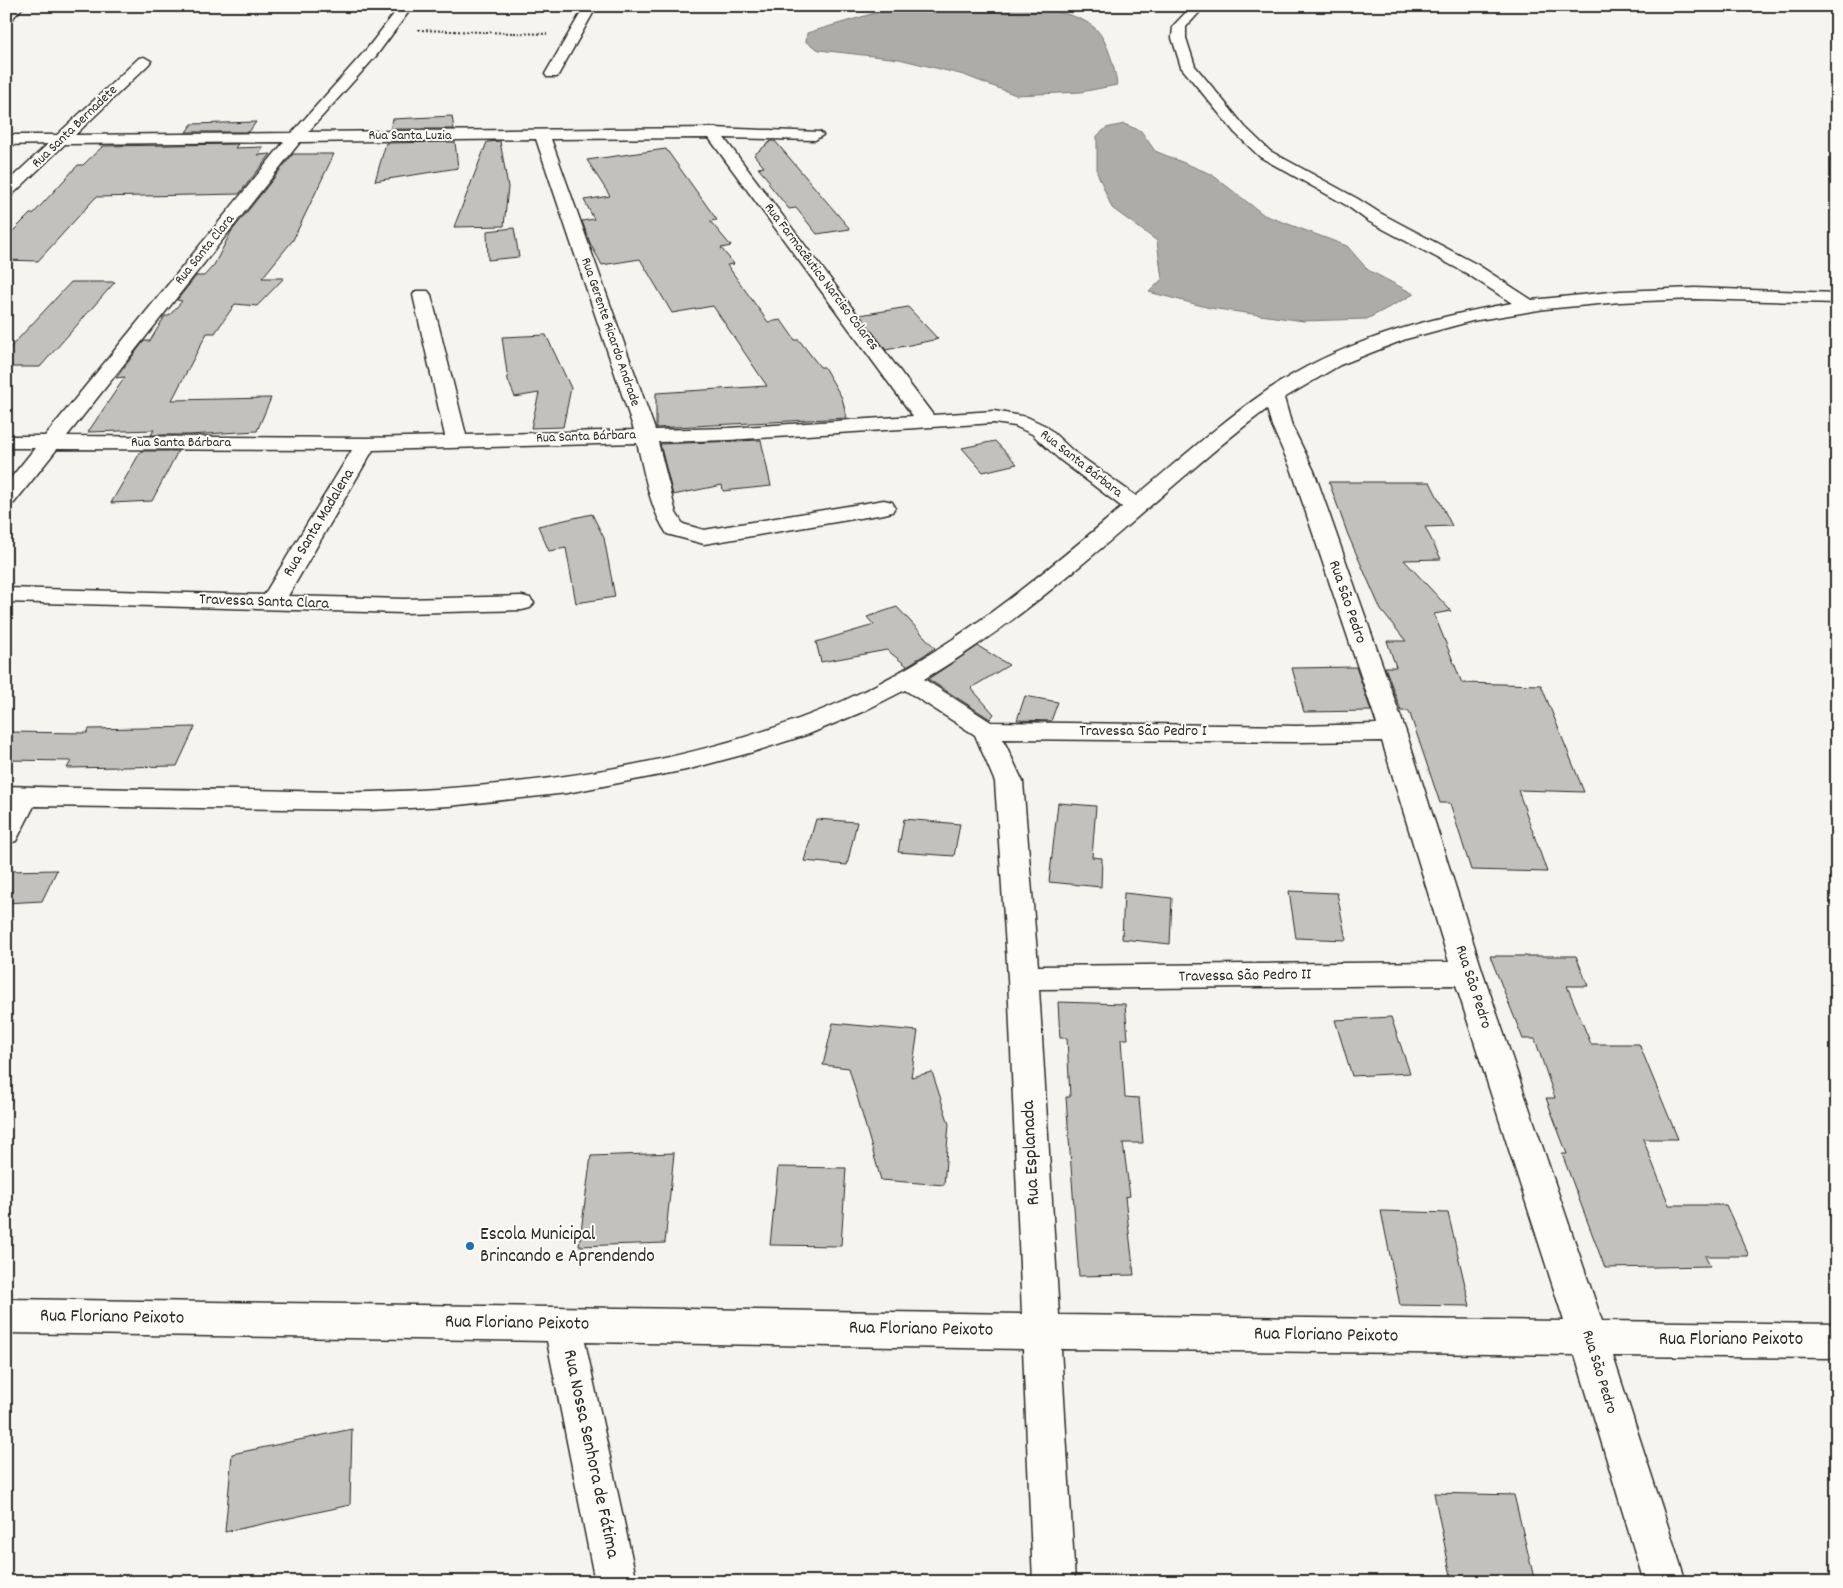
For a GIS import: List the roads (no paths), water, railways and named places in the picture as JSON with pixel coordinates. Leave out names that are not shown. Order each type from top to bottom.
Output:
[{"type":"street","points":[[6,18],[18,6]]},
{"type":"street","name":"Rua Santa Clara","points":[[6,498],[49,442],[297,136],[371,53],[407,6]]},
{"type":"street","points":[[552,74],[591,6]]},
{"type":"street","points":[[1199,6],[1180,26],[1179,38],[1188,67],[1240,130],[1265,154],[1352,202],[1374,217],[1472,269],[1530,307]]},
{"type":"street","name":"Rua Santa Bernadete","points":[[6,192],[144,61]]},
{"type":"street","name":"Rua Santa Luzia","points":[[6,140],[713,133],[814,135]]},
{"type":"street","name":"Rua Farmacêutico Narciso Colares","points":[[713,133],[927,421]]},
{"type":"street","name":"Rua Gerente Ricardo Andrade","points":[[542,135],[646,436],[665,513],[675,529],[704,537],[884,507]]},
{"type":"street","points":[[6,834],[16,796],[389,800],[525,789],[596,779],[681,762],[762,740],[848,708],[907,680],[1026,598],[1273,395],[1312,372],[1371,343],[1446,322],[1588,298],[1677,294],[1781,294],[1837,298]]},
{"type":"street","points":[[422,295],[457,441]]},
{"type":"street","name":"Rua São Pedro","points":[[1273,395],[1282,426],[1303,471],[1393,732],[1468,974],[1589,1339],[1665,1582]]},
{"type":"street","name":"Rua Santa Bárbara","points":[[6,442],[366,444],[729,434],[994,417],[1020,421],[1039,430],[1074,460],[1136,507]]},
{"type":"street","name":"Rua Santa Madalena","points":[[272,602],[366,444]]},
{"type":"street","name":"Travessa Santa Clara","points":[[6,595],[404,606],[522,603]]},
{"type":"street","points":[[907,680],[986,730]]},
{"type":"street","name":"Travessa São Pedro I","points":[[986,730],[1297,734],[1393,732]]},
{"type":"street","name":"Rua Esplanada","points":[[986,730],[1009,782],[1023,978],[1054,1582]]},
{"type":"street","name":"Travessa São Pedro II","points":[[1023,978],[1468,974]]},
{"type":"street","name":"Rua Floriano Peixoto","points":[[6,1316],[1042,1332],[1837,1341]]},
{"type":"street","name":"Rua Nossa Senhora de Fátima","points":[[564,1325],[616,1582]]},
{"type":"place","name":"Escola Municipal Brincando e Aprendendo","points":[[470,1246]]}]
